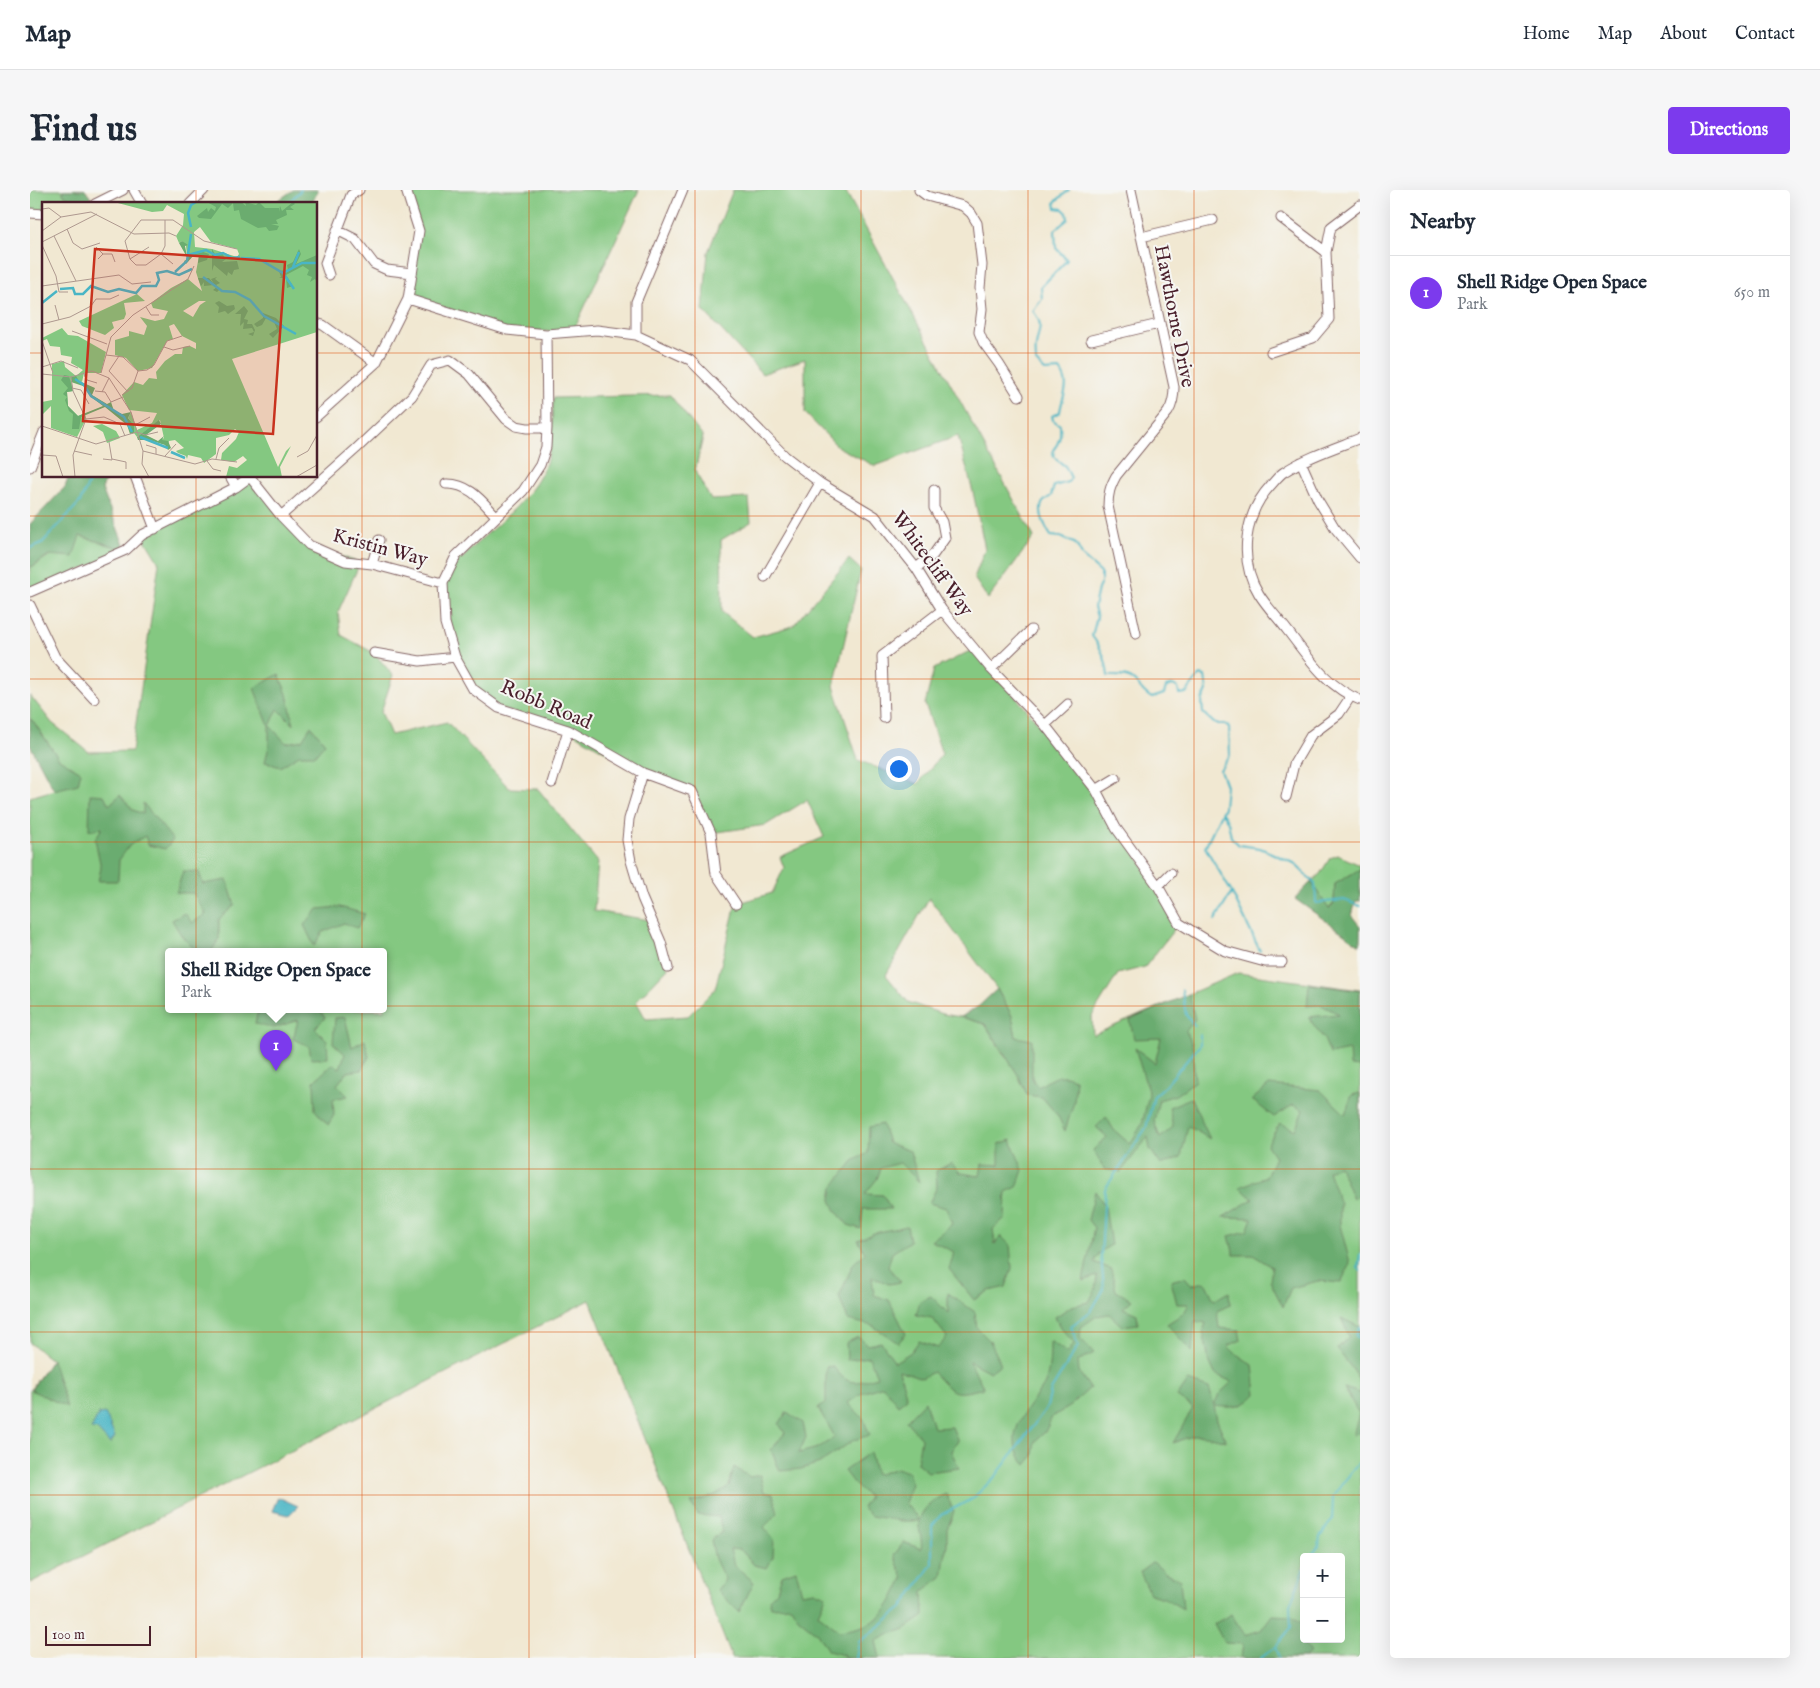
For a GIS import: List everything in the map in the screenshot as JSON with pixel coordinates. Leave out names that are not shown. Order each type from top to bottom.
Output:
[{"type":"street","points":[[99,202],[123,190]]},
{"type":"street","points":[[134,190],[141,202]]},
{"type":"street","points":[[192,202],[204,190]]},
{"type":"street","points":[[329,276],[325,262],[351,196],[359,190]]},
{"type":"street","points":[[318,415],[376,363],[408,299],[419,231],[406,190]]},
{"type":"street","points":[[636,335],[636,302],[684,190]]},
{"type":"street","points":[[919,190],[927,196],[963,206],[971,213],[977,223],[982,265],[980,288],[982,309],[979,332],[983,342],[1018,396]]},
{"type":"street","name":"Hawthorne Drive","points":[[1131,190],[1174,387],[1172,404],[1168,412],[1116,476],[1110,486],[1108,495],[1110,515],[1136,634]]},
{"type":"street","points":[[1271,352],[1313,338],[1329,319],[1326,252],[1331,227],[1360,205]]},
{"type":"street","points":[[1281,218],[1326,252]]},
{"type":"street","points":[[1141,237],[1213,220]]},
{"type":"street","points":[[337,230],[356,239],[374,264],[387,270],[412,273]]},
{"type":"street","name":"Whitecliff Way","points":[[408,299],[507,330],[546,334],[596,330],[636,335],[690,360],[785,456],[820,483],[875,516],[916,568],[942,610],[991,669],[1045,725],[1096,790],[1116,828],[1158,886],[1180,923],[1225,951],[1265,962],[1282,962]]},
{"type":"street","points":[[318,324],[323,325],[376,363]]},
{"type":"street","points":[[1091,340],[1159,324]]},
{"type":"street","name":"Robb Road","points":[[546,334],[546,448],[540,464],[523,491],[456,556],[444,583],[445,623],[454,657],[473,689],[499,708],[568,730],[643,773],[692,791],[711,833],[716,874],[736,904]]},
{"type":"street","points":[[280,516],[356,449],[412,396],[431,365],[450,360],[469,374],[506,419],[516,426],[547,428]]},
{"type":"street","points":[[30,468],[42,437]]},
{"type":"street","points":[[1286,797],[1294,764],[1311,735],[1339,714],[1356,698],[1333,684],[1317,669],[1259,593],[1248,565],[1247,538],[1254,509],[1263,494],[1282,473],[1301,462],[1360,438]]},
{"type":"street","points":[[1301,462],[1318,500],[1335,528],[1360,558]]},
{"type":"street","points":[[136,478],[155,528]]},
{"type":"street","points":[[231,478],[236,487]]},
{"type":"street","points":[[30,592],[126,550],[155,528],[236,487],[249,478]]},
{"type":"street","name":"Kristin Way","points":[[251,478],[280,516],[309,545],[345,561],[372,564],[444,583]]},
{"type":"street","points":[[446,484],[456,483],[468,489],[496,516]]},
{"type":"street","points":[[765,577],[820,483]]},
{"type":"street","points":[[916,568],[933,554],[944,538],[942,522],[934,508],[934,490]]},
{"type":"street","points":[[372,564],[379,540]]},
{"type":"street","points":[[30,605],[55,657],[94,699]]},
{"type":"street","points":[[884,718],[882,656],[942,610]]},
{"type":"street","points":[[991,669],[1031,630]]},
{"type":"street","points":[[374,653],[420,661],[454,657]]},
{"type":"street","points":[[1045,725],[1068,704]]},
{"type":"street","points":[[552,783],[568,730]]},
{"type":"street","points":[[643,773],[629,819],[627,840],[631,862],[642,898],[661,942],[668,968]]},
{"type":"street","points":[[1096,790],[1116,778]]},
{"type":"street","points":[[1158,886],[1171,873]]},
{"type":"green space","points":[[30,190],[85,190],[94,202],[42,202],[42,214],[30,213]]},
{"type":"green space","points":[[63,190],[85,190],[94,202],[73,202],[63,194]]},
{"type":"green space","points":[[293,190],[318,190],[313,202],[276,202]]},
{"type":"green space","points":[[406,190],[639,190],[573,332],[507,330],[408,299],[419,231]]},
{"type":"green space","points":[[733,190],[845,190],[1034,537],[988,599],[974,578],[985,549],[973,492],[958,436],[875,466],[838,447],[805,413],[805,359],[762,374],[703,310],[708,252]]},
{"type":"green space","points":[[670,395],[703,437],[695,471],[711,500],[749,498],[751,522],[721,540],[722,612],[753,637],[793,626],[849,559],[861,570],[834,686],[858,760],[918,784],[942,754],[925,704],[934,669],[974,649],[1096,790],[1179,923],[1145,967],[1118,974],[1092,1016],[1093,1035],[1238,973],[1360,990],[1360,1658],[732,1658],[590,1300],[30,1583],[30,1390],[52,1360],[30,1343],[30,797],[54,790],[59,759],[30,719],[30,695],[52,723],[89,752],[132,751],[159,563],[142,535],[251,478],[309,545],[360,563],[338,612],[341,635],[374,653],[393,675],[381,712],[391,735],[447,722],[509,788],[538,789],[598,862],[594,911],[650,920],[668,968],[636,1001],[646,1019],[688,1016],[715,989],[736,904],[772,893],[784,868],[780,857],[824,837],[807,800],[766,825],[711,833],[692,791],[643,773],[568,730],[499,708],[473,689],[455,657],[443,583],[456,556],[462,559],[525,497],[536,483],[544,468],[552,432],[553,398]],"holes":[[[929,898],[997,989],[1012,1016],[1016,1037],[1006,1058],[985,1024],[942,1014],[908,1002],[886,975]]]},
{"type":"green space","points":[[68,478],[106,478],[102,489],[126,550],[80,536],[73,557],[49,555],[30,568],[30,524],[65,487]]},
{"type":"green space","points":[[80,536],[126,550],[30,592],[30,568]]},
{"type":"green space","points":[[279,674],[287,694],[294,725],[278,709],[270,726],[286,743],[302,740],[311,726],[325,743],[315,755],[299,755],[280,767],[265,762],[269,746],[269,726],[254,688]]},
{"type":"green space","points":[[30,719],[59,759],[81,772],[78,784],[54,790],[30,745]]},
{"type":"green space","points":[[90,794],[104,795],[109,805],[120,795],[133,810],[143,814],[143,803],[173,840],[165,849],[148,845],[145,836],[130,845],[119,860],[118,881],[98,881],[101,868],[95,839],[102,828],[89,830]]},
{"type":"green space","points":[[1338,855],[1360,865],[1360,869],[1335,884],[1334,903],[1328,910],[1311,882],[1320,874],[1330,858]]},
{"type":"green space","points":[[1360,869],[1360,901],[1356,901],[1352,916],[1360,926],[1360,945],[1295,899],[1311,882],[1329,909],[1334,903],[1335,884]]},
{"type":"green space","points":[[183,871],[199,872],[203,884],[227,880],[235,905],[219,919],[219,939],[213,948],[195,948],[183,938],[172,920],[185,913],[192,923],[206,914],[193,893],[176,893]]},
{"type":"green space","points":[[340,907],[365,914],[357,928],[344,923],[323,932],[314,946],[304,925],[318,909]]},
{"type":"green space","points":[[1309,984],[1360,991],[1360,1067],[1350,1066],[1349,1050],[1330,1054],[1324,1039],[1308,1017],[1339,1014],[1321,1005],[1307,1006]]},
{"type":"green space","points":[[997,989],[1012,1016],[1016,1037],[1032,1040],[1032,1078],[1038,1087],[1052,1078],[1060,1076],[1076,1080],[1074,1102],[1065,1131],[1058,1116],[1042,1097],[1027,1095],[1018,1075],[985,1024],[961,1017],[979,1006]]},
{"type":"green space","points":[[1189,994],[1195,1019],[1186,1031],[1192,1044],[1195,1081],[1176,1095],[1159,1100],[1154,1121],[1160,1138],[1173,1127],[1169,1107],[1191,1098],[1210,1139],[1188,1126],[1181,1157],[1161,1165],[1150,1149],[1148,1137],[1121,1172],[1104,1169],[1093,1150],[1107,1137],[1096,1127],[1106,1117],[1114,1130],[1130,1144],[1142,1124],[1149,1094],[1135,1048],[1155,1063],[1161,1038],[1134,1039],[1130,1020]]},
{"type":"green space","points":[[257,1013],[322,1013],[325,1018],[315,1028],[327,1040],[328,1058],[311,1059],[309,1046],[293,1039],[298,1020],[274,1028],[255,1024]]},
{"type":"green space","points":[[345,1017],[352,1047],[365,1040],[369,1057],[361,1070],[347,1072],[337,1085],[348,1096],[333,1099],[334,1115],[328,1125],[315,1110],[314,1081],[333,1064],[340,1068],[345,1054],[333,1043],[335,1018]]},
{"type":"green space","points":[[1269,1085],[1320,1090],[1345,1114],[1352,1095],[1360,1093],[1360,1195],[1353,1199],[1339,1166],[1328,1171],[1340,1204],[1340,1225],[1350,1263],[1341,1283],[1318,1281],[1291,1288],[1283,1307],[1270,1281],[1272,1267],[1253,1255],[1234,1255],[1229,1236],[1247,1231],[1252,1218],[1223,1217],[1253,1199],[1239,1187],[1266,1177],[1275,1157],[1267,1145],[1280,1123],[1295,1130],[1303,1110],[1293,1105],[1274,1117],[1252,1100]]},
{"type":"green space","points":[[882,1124],[888,1143],[910,1151],[919,1182],[900,1163],[881,1168],[877,1179],[865,1194],[883,1195],[891,1209],[863,1209],[861,1229],[848,1225],[836,1211],[831,1200],[833,1187],[853,1161],[868,1153],[869,1127]]},
{"type":"green space","points":[[1011,1140],[1023,1170],[1017,1187],[1006,1192],[1005,1218],[993,1229],[995,1244],[1001,1236],[1010,1245],[1012,1268],[1006,1287],[989,1291],[974,1300],[949,1269],[954,1252],[931,1241],[952,1224],[946,1208],[929,1203],[937,1187],[936,1171],[951,1163],[961,1173],[980,1176],[982,1164],[999,1165],[999,1144]]},
{"type":"green space","points":[[1095,1191],[1105,1206],[1111,1245],[1100,1252],[1094,1262],[1111,1269],[1116,1291],[1132,1300],[1123,1308],[1137,1314],[1138,1324],[1122,1326],[1109,1314],[1097,1316],[1081,1327],[1080,1338],[1094,1353],[1078,1361],[1079,1372],[1090,1388],[1070,1406],[1052,1417],[1045,1432],[1035,1441],[1033,1456],[1026,1465],[1019,1456],[1016,1447],[1016,1430],[1024,1413],[1047,1378],[1050,1341],[1068,1353],[1074,1343],[1060,1327],[1055,1317],[1072,1306],[1089,1302],[1095,1290],[1097,1276],[1083,1281],[1094,1228],[1088,1220]]},
{"type":"green space","points":[[907,1226],[910,1241],[892,1253],[888,1267],[901,1282],[889,1284],[872,1277],[874,1295],[889,1300],[906,1334],[898,1343],[873,1326],[848,1320],[839,1297],[853,1264],[865,1253],[858,1240],[874,1233]]},
{"type":"green space","points":[[1185,1277],[1192,1285],[1205,1282],[1214,1300],[1229,1292],[1230,1305],[1217,1311],[1219,1328],[1239,1330],[1241,1340],[1228,1346],[1253,1365],[1256,1394],[1241,1405],[1214,1406],[1217,1420],[1226,1441],[1194,1436],[1173,1443],[1193,1408],[1177,1397],[1188,1381],[1209,1388],[1214,1405],[1219,1394],[1232,1382],[1215,1374],[1209,1361],[1203,1331],[1206,1323],[1195,1321],[1192,1352],[1167,1324],[1184,1313],[1189,1304],[1177,1304],[1171,1281]]},
{"type":"green space","points":[[948,1293],[975,1312],[977,1328],[990,1341],[1001,1364],[990,1372],[969,1361],[984,1388],[966,1392],[955,1392],[946,1386],[933,1372],[922,1378],[899,1370],[907,1398],[898,1405],[883,1386],[862,1393],[848,1403],[863,1418],[870,1435],[854,1440],[820,1463],[801,1469],[780,1471],[771,1450],[785,1433],[779,1424],[787,1412],[803,1423],[806,1437],[799,1453],[818,1448],[835,1437],[818,1408],[826,1403],[826,1367],[833,1366],[838,1373],[852,1382],[877,1377],[869,1357],[847,1360],[846,1343],[858,1337],[868,1345],[881,1342],[895,1362],[911,1352],[919,1341],[938,1348],[947,1337],[932,1318],[916,1315],[920,1301],[931,1296],[948,1313]]},
{"type":"green space","points":[[1341,1318],[1360,1327],[1360,1383],[1356,1374],[1337,1349],[1349,1336]]},
{"type":"green space","points":[[52,1360],[67,1407],[31,1390]]},
{"type":"green space","points":[[1344,1388],[1360,1393],[1360,1432],[1353,1435],[1359,1414]]},
{"type":"green space","points":[[925,1401],[933,1428],[952,1427],[958,1441],[951,1451],[959,1468],[928,1472],[917,1463],[921,1438],[906,1421]]},
{"type":"green space","points":[[870,1452],[876,1475],[897,1468],[908,1472],[912,1484],[905,1503],[919,1520],[930,1504],[946,1494],[954,1512],[947,1529],[947,1544],[942,1577],[923,1591],[924,1616],[905,1629],[876,1641],[880,1658],[845,1658],[843,1655],[828,1651],[817,1633],[799,1619],[791,1606],[771,1607],[769,1599],[777,1591],[782,1575],[796,1570],[802,1593],[814,1591],[826,1596],[818,1614],[839,1631],[864,1626],[887,1609],[903,1578],[894,1555],[904,1542],[921,1549],[919,1521],[901,1521],[871,1516],[862,1508],[869,1497],[854,1484],[844,1471]]},
{"type":"green space","points":[[734,1467],[750,1477],[760,1475],[764,1492],[773,1494],[778,1513],[764,1527],[774,1539],[773,1557],[767,1568],[754,1565],[741,1550],[730,1549],[734,1565],[754,1582],[739,1612],[717,1590],[725,1580],[715,1559],[711,1540],[722,1532],[719,1517],[698,1515],[691,1503],[715,1495],[729,1486]]},
{"type":"green space","points":[[1153,1562],[1164,1572],[1180,1580],[1183,1609],[1164,1598],[1150,1594],[1140,1572]]},
{"type":"green space","points":[[1231,1614],[1245,1635],[1261,1630],[1272,1615],[1291,1616],[1300,1622],[1300,1643],[1303,1643],[1311,1652],[1305,1658],[1241,1658],[1243,1644],[1225,1643],[1214,1624]]},
{"type":"water","points":[[105,1413],[115,1437],[110,1444],[97,1430],[91,1429],[99,1414]]},
{"type":"water","points":[[278,1497],[298,1506],[289,1515],[272,1511]]},
{"type":"waterway","points":[[289,202],[301,190]]},
{"type":"waterway","points":[[1069,190],[1055,202],[1056,208],[1063,209],[1067,213],[1068,219],[1055,230],[1056,248],[1067,260],[1041,287],[1042,299],[1033,311],[1040,324],[1036,362],[1045,371],[1060,370],[1064,376],[1066,386],[1060,412],[1052,416],[1053,420],[1060,425],[1059,441],[1053,453],[1055,458],[1065,466],[1071,478],[1068,482],[1054,486],[1051,496],[1042,504],[1042,516],[1051,536],[1061,537],[1076,544],[1083,557],[1101,573],[1101,583],[1094,607],[1097,617],[1092,636],[1103,654],[1108,676],[1131,678],[1152,698],[1164,694],[1166,687],[1173,685],[1178,688],[1179,694],[1186,693],[1200,675],[1205,676],[1207,691],[1202,701],[1203,713],[1215,724],[1225,724],[1229,727],[1230,755],[1220,770],[1226,786],[1224,807],[1205,847],[1232,893],[1260,951]]},
{"type":"waterway","points":[[30,548],[42,543],[80,502],[91,478]]},
{"type":"waterway","points":[[1222,813],[1228,822],[1231,837],[1239,845],[1260,848],[1294,863],[1315,884],[1316,903],[1344,900],[1360,906]]},
{"type":"waterway","points":[[1215,920],[1231,894]]},
{"type":"waterway","points":[[1182,990],[1186,1015],[1195,1026]]},
{"type":"waterway","points":[[856,1658],[859,1642],[902,1608],[932,1564],[932,1526],[941,1515],[972,1499],[996,1476],[1047,1407],[1051,1390],[1078,1346],[1071,1326],[1091,1311],[1104,1289],[1101,1257],[1105,1189],[1146,1128],[1154,1096],[1200,1045],[1200,1035]]},
{"type":"waterway","points":[[1360,1254],[1358,1268],[1360,1270]]},
{"type":"waterway","points":[[1360,1327],[1356,1336],[1360,1339]]},
{"type":"waterway","points":[[1313,1553],[1319,1546],[1320,1537],[1332,1520],[1333,1496],[1360,1461]]},
{"type":"waterway","points":[[1279,1658],[1275,1647],[1291,1628],[1290,1605],[1300,1580]]},
{"type":"waterway","points":[[1261,1658],[1275,1647]]},
{"type":"place","name":"Shell Ridge Open Space","points":[[276,1071]]}]
